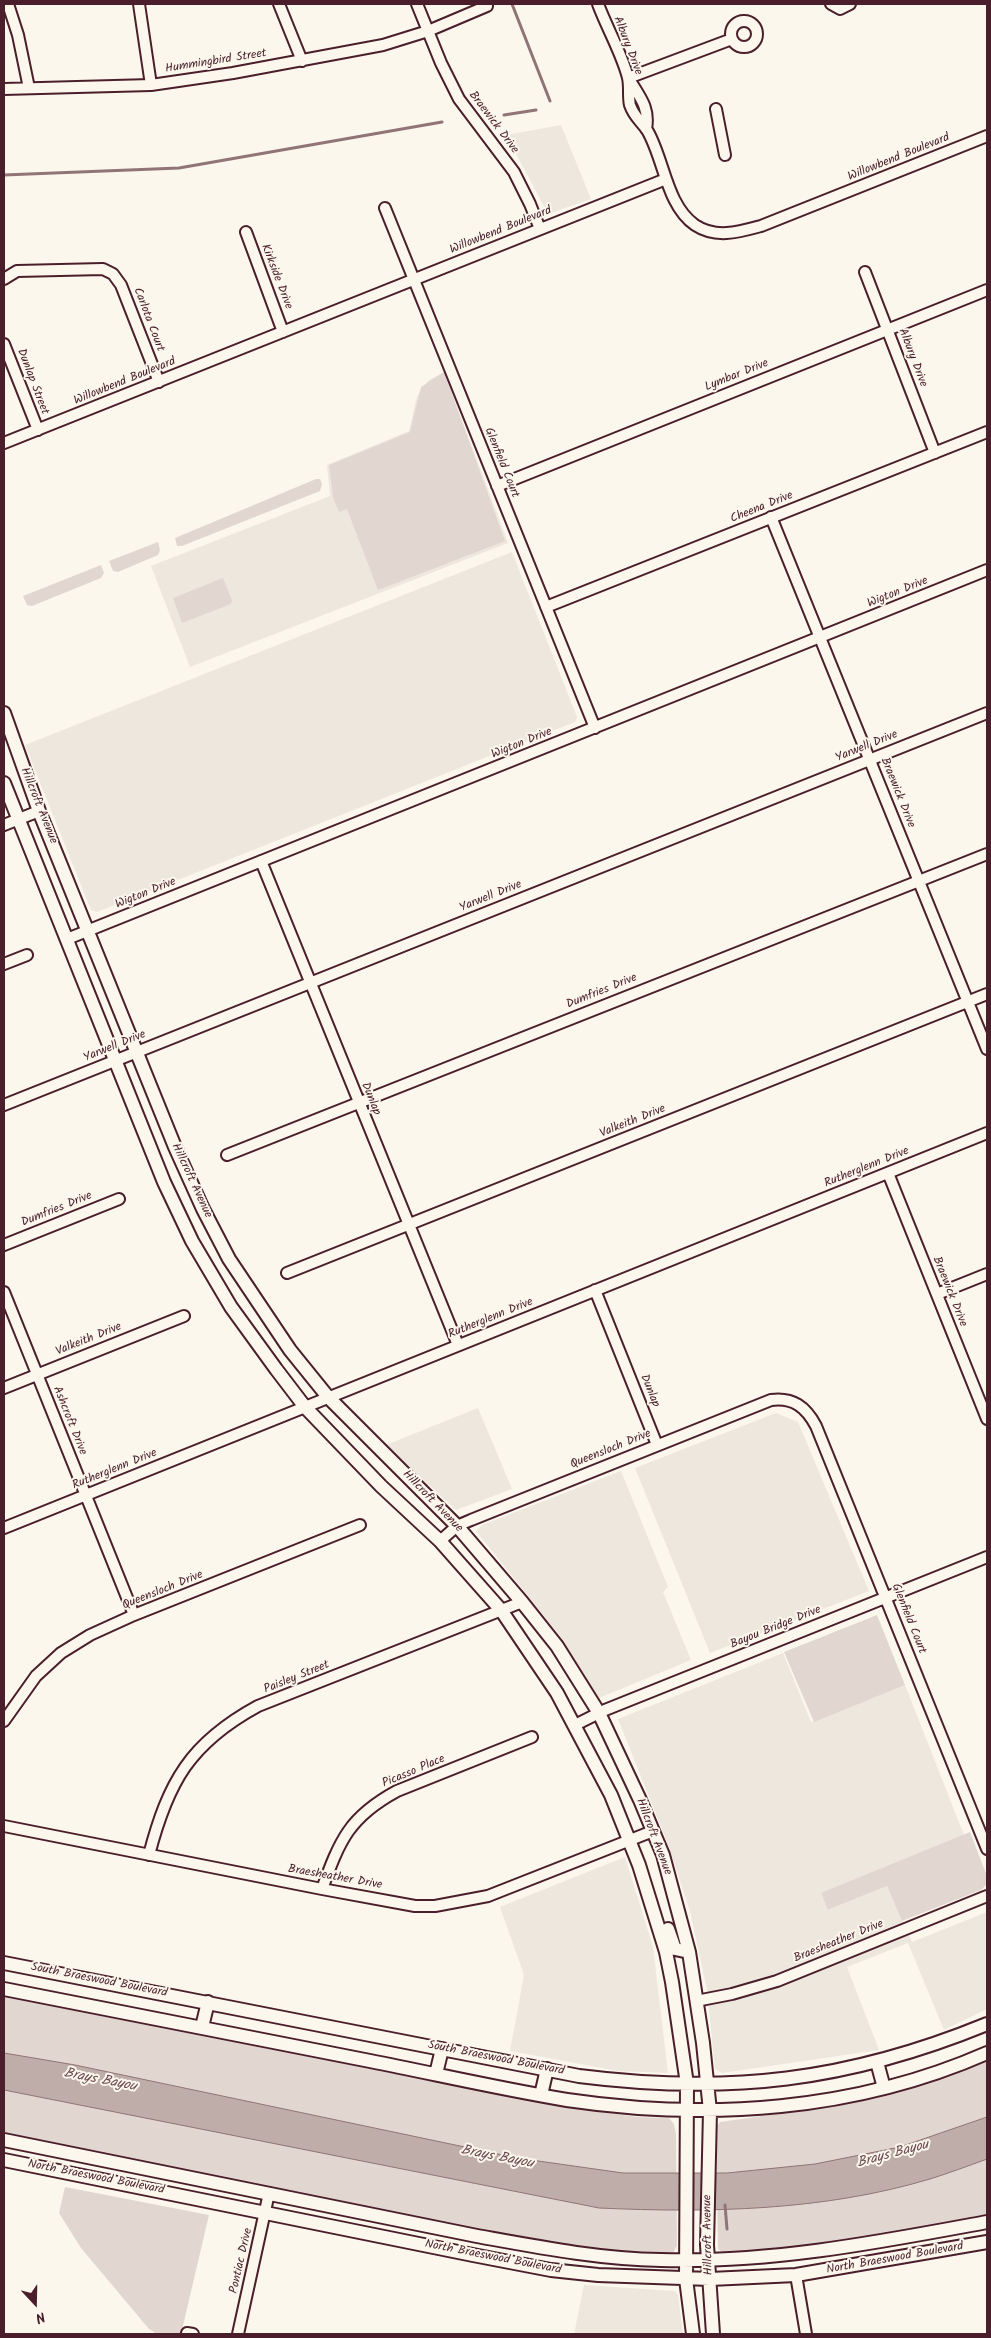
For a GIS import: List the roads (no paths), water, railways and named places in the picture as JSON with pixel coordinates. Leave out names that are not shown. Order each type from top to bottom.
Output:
[{"type":"main road","name":"Hillcroft Avenue","points":[[4,713],[39,811],[89,930],[175,1147],[203,1209],[229,1259],[290,1350],[328,1397],[457,1526],[557,1646],[599,1713],[653,1831],[662,1855],[689,1952],[708,2084],[710,2111],[708,2260],[713,2334]]},
{"type":"main road","name":"Hillcroft Avenue","points":[[4,784],[164,1182],[192,1240],[231,1307],[304,1407],[381,1486],[440,1541],[501,1610],[557,1693],[611,1795],[630,1840],[666,1952],[687,2084],[686,2279],[694,2334]]},
{"type":"main road","points":[[648,1895],[664,1916],[675,1949],[689,1952]]},
{"type":"main road","name":"South Braeswood Boulevard","points":[[4,1963],[442,2049],[628,2082],[708,2084],[780,2081],[877,2062],[949,2040],[987,2024]]},
{"type":"main road","name":"South Braeswood Boulevard","points":[[4,1989],[541,2095],[633,2107],[710,2111],[799,2105],[884,2088],[918,2079],[987,2053]]},
{"type":"main road","points":[[202,2027],[208,2002]]},
{"type":"main road","points":[[436,2074],[442,2049]]},
{"type":"main road","points":[[877,2062],[884,2088]]},
{"type":"main road","points":[[541,2095],[547,2069]]},
{"type":"main road","name":"North Braeswood Boulevard","points":[[4,2140],[477,2236],[554,2250],[614,2257],[708,2260],[793,2255],[837,2250],[987,2222]]},
{"type":"main road","points":[[48,2168],[52,2150]]},
{"type":"main road","name":"North Braeswood Boulevard","points":[[4,2160],[473,2255],[551,2270],[598,2276],[710,2279],[796,2275],[987,2242]]},
{"type":"main road","points":[[473,2255],[477,2236]]},
{"type":"street","points":[[8,4],[18,35],[29,88]]},
{"type":"street","points":[[139,4],[151,85]]},
{"type":"street","points":[[279,4],[302,61]]},
{"type":"street","name":"Braewick Drive","points":[[417,4],[459,99],[514,172],[540,229]]},
{"type":"street","name":"Albury Drive","points":[[598,4],[628,78],[642,100],[648,117],[646,129],[666,179]]},
{"type":"street","points":[[831,4],[840,9],[850,4]]},
{"type":"street","name":"Hummingbird Street","points":[[4,89],[151,85],[302,61],[383,45],[428,31],[487,6]]},
{"type":"street","points":[[628,78],[732,38]]},
{"type":"street","points":[[716,110],[725,155]]},
{"type":"street","name":"Willowbend Boulevard","points":[[4,443],[666,179],[682,211],[694,225],[712,233],[733,233],[761,226],[987,136]]},
{"type":"street","name":"Glenfield Court","points":[[385,208],[595,728]]},
{"type":"street","name":"Kirkside Drive","points":[[246,232],[283,332]]},
{"type":"street","name":"Carlota Court","points":[[4,278],[17,271],[103,269],[113,274],[121,285],[159,382]]},
{"type":"street","name":"Albury Drive","points":[[865,272],[935,453]]},
{"type":"street","name":"Lymbar Drive","points":[[497,486],[987,290]]},
{"type":"street","name":"Dunlap Street","points":[[4,344],[38,430]]},
{"type":"street","name":"Cheena Drive","points":[[546,607],[987,432]]},
{"type":"street","name":"Braewick Drive","points":[[772,518],[987,1049]]},
{"type":"street","name":"Wigton Drive","points":[[67,939],[987,570]]},
{"type":"street","name":"Yarwell Drive","points":[[4,1105],[987,712]]},
{"type":"street","points":[[4,825],[39,811]]},
{"type":"street","name":"Dumfries Drive","points":[[227,1154],[987,854]]},
{"type":"street","name":"Dunlap","points":[[261,861],[458,1345]]},
{"type":"street","points":[[4,964],[27,955]]},
{"type":"street","name":"Valkeith Drive","points":[[287,1273],[987,994]]},
{"type":"street","name":"Rutherglenn Drive","points":[[4,1528],[987,1133]]},
{"type":"street","name":"Braewick Drive","points":[[888,1173],[987,1417]]},
{"type":"street","name":"Dumfries Drive","points":[[4,1245],[119,1199]]},
{"type":"street","points":[[937,1294],[987,1274]]},
{"type":"street","name":"Dunlap","points":[[595,1290],[657,1445]]},
{"type":"street","name":"Ashcroft Drive","points":[[4,1292],[134,1615]]},
{"type":"street","name":"Valkeith Drive","points":[[4,1388],[184,1316]]},
{"type":"street","name":"Queensloch Drive","points":[[440,1541],[457,1526],[771,1400],[782,1398],[798,1403]]},
{"type":"street","name":"Glenfield Court","points":[[798,1403],[816,1426],[987,1849]]},
{"type":"street","name":"Queensloch Drive","points":[[4,1722],[36,1676],[61,1653],[90,1635],[134,1615],[360,1526]]},
{"type":"street","name":"Bayou Bridge Drive","points":[[575,1725],[599,1713],[987,1557]]},
{"type":"street","name":"Paisley Street","points":[[149,1855],[165,1802],[176,1781],[201,1748],[235,1719],[258,1706],[522,1602]]},
{"type":"street","name":"Picasso Place","points":[[322,1890],[335,1852],[345,1834],[364,1812],[380,1800],[397,1791],[532,1737]]},
{"type":"street","name":"Braesheather Drive","points":[[4,1826],[322,1890],[415,1906],[435,1906],[463,1902],[501,1892],[653,1831]]},
{"type":"street","name":"Braesheather Drive","points":[[696,2001],[732,1994],[777,1981],[987,1896]]},
{"type":"street","name":"Pontiac Drive","points":[[238,2334],[269,2193]]},
{"type":"street","points":[[796,2275],[806,2334]]},
{"type":"water","name":"Brays Bayou","points":[[4,2053],[75,2065],[517,2158],[623,2173],[727,2173],[815,2164],[900,2147],[987,2117],[987,2159],[930,2179],[890,2190],[807,2204],[682,2210],[599,2208],[4,2090]]},
{"type":"waterway","points":[[512,4],[550,101]]},
{"type":"waterway","points":[[504,115],[536,110]]},
{"type":"waterway","points":[[4,175],[179,168],[442,122]]},
{"type":"waterway","points":[[725,2205],[727,2229]]}]
